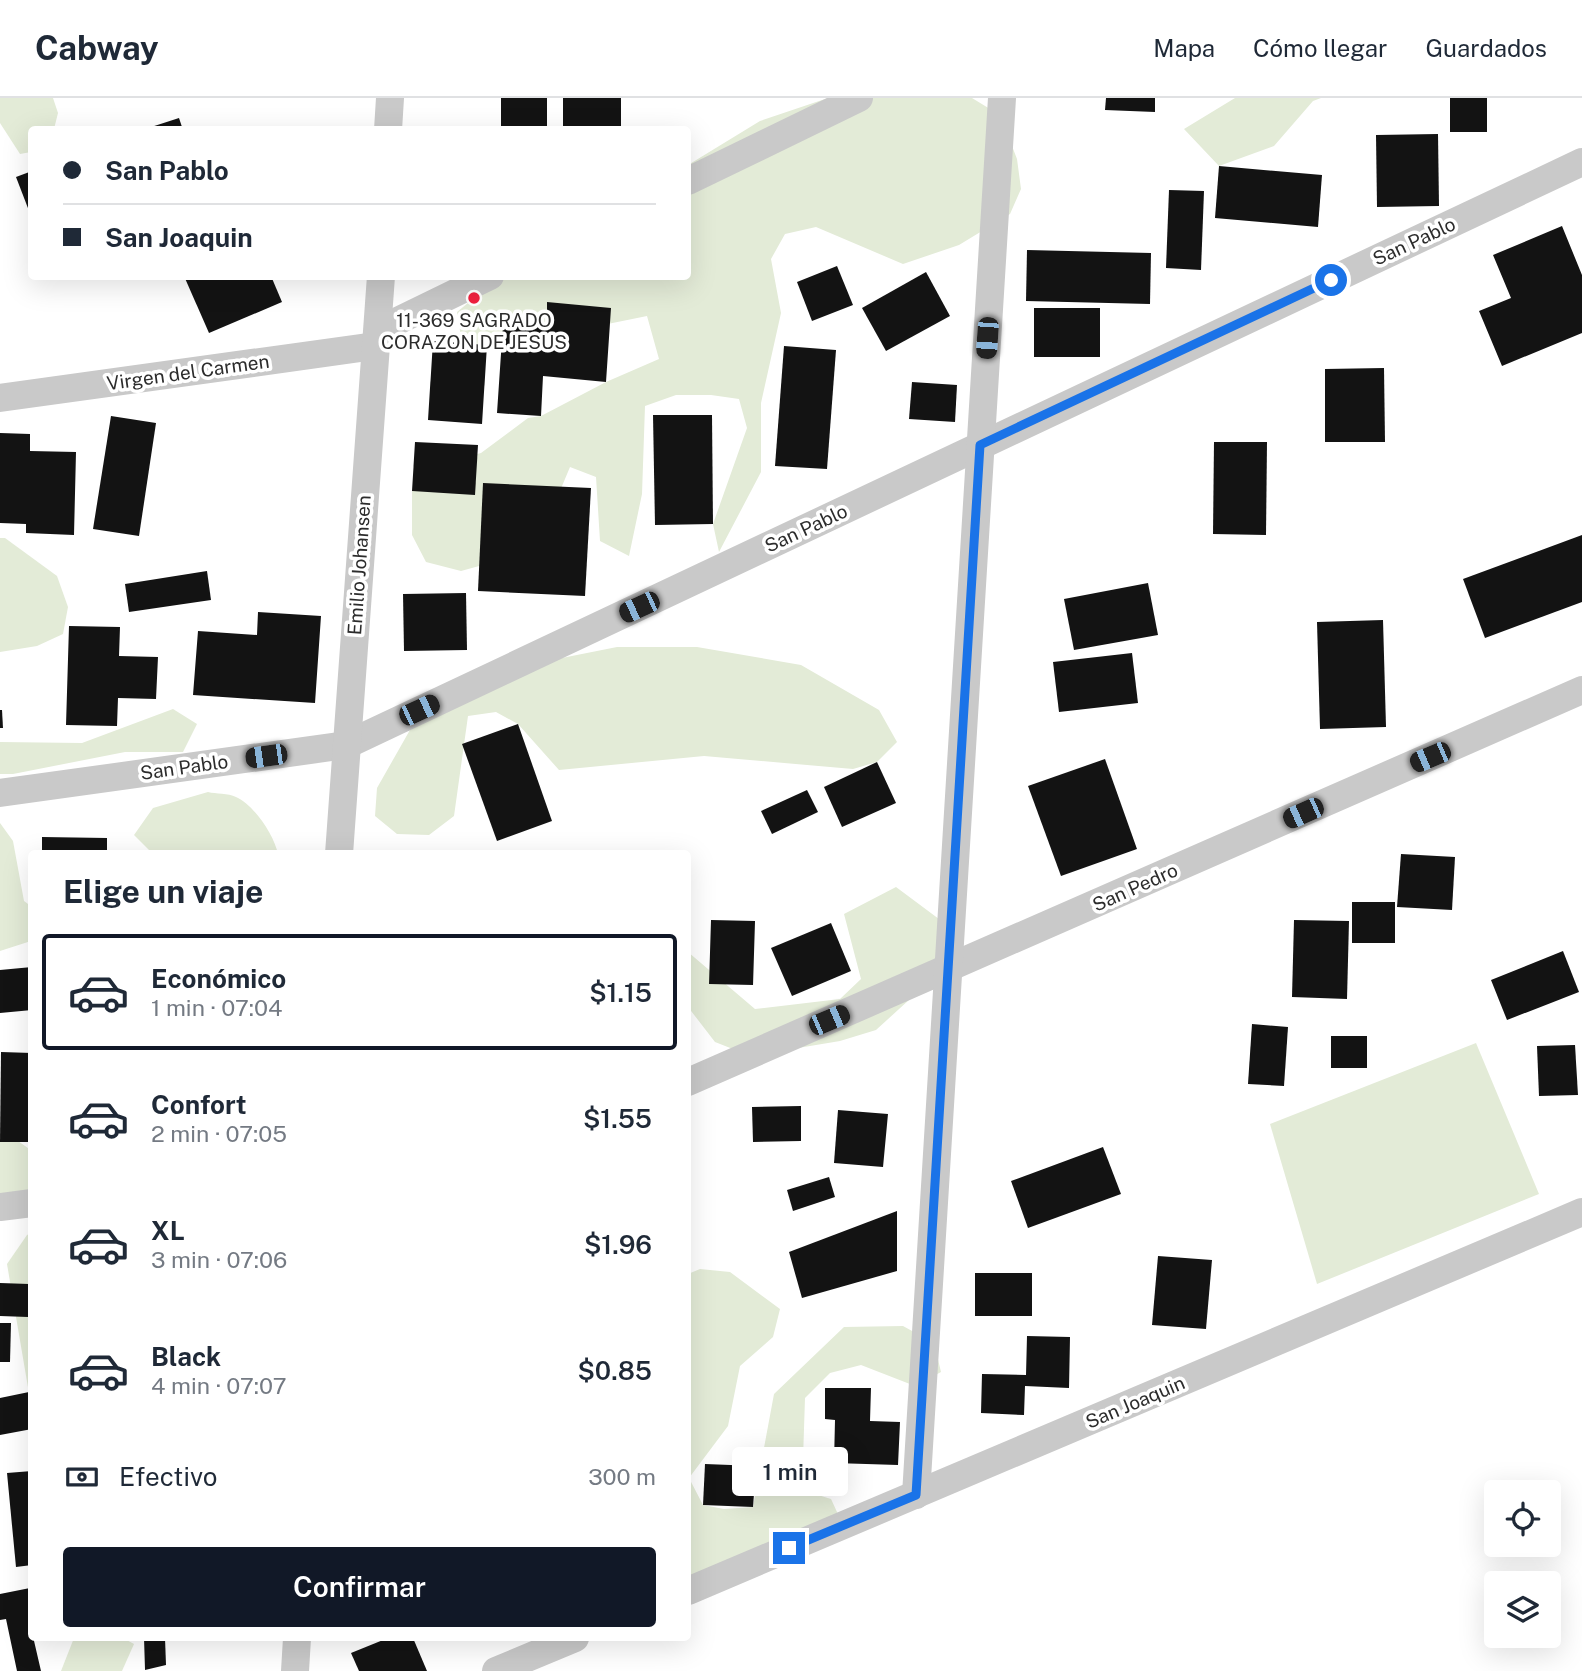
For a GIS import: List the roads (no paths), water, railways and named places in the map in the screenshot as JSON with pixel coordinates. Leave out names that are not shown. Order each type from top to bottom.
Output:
[{"type":"street","points":[[388,126],[390,98]]},
{"type":"street","points":[[691,180],[859,98]]},
{"type":"street","points":[[916,1495],[1002,98]]},
{"type":"street","name":"San Pablo","points":[[0,793],[346,745],[1582,162]]},
{"type":"street","name":"Emilio Johansen","points":[[339,850],[381,280]]},
{"type":"street","name":"Virgen del Carmen","points":[[0,398],[377,338],[482,280]]},
{"type":"street","name":"San Pedro","points":[[691,1081],[1582,691]]},
{"type":"street","points":[[0,1206],[28,1203]]},
{"type":"street","name":"San Joaquin","points":[[691,1590],[1582,1212]]},
{"type":"street","points":[[295,1671],[297,1641]]},
{"type":"street","points":[[496,1671],[568,1641]]},
{"type":"place","name":"11-369 SAGRADO CORAZON DE JESUS","points":[[474,298]]}]
